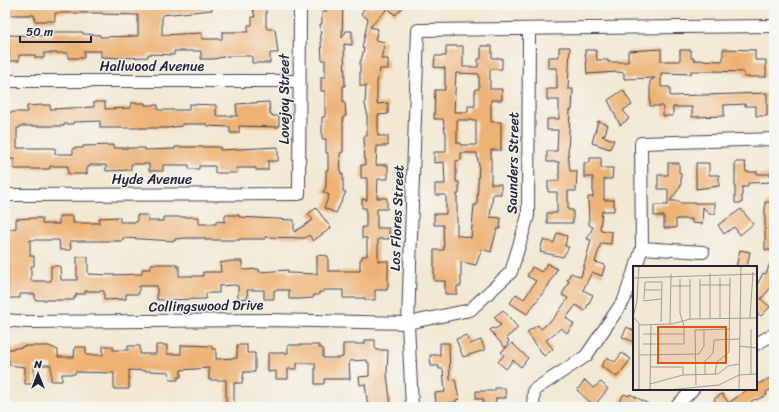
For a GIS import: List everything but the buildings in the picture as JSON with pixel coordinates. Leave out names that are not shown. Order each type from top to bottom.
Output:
[{"type":"street","name":"Lovejoy Street","points":[[299,194],[300,5]]},
{"type":"street","points":[[529,29],[774,26]]},
{"type":"street","name":"Los Flores Street","points":[[412,407],[408,323],[418,30],[529,29]]},
{"type":"street","name":"Saunders Street","points":[[408,323],[470,310],[511,272],[528,216],[529,29]]},
{"type":"street","name":"Hallwood Avenue","points":[[5,81],[299,81]]},
{"type":"street","points":[[636,266],[642,248],[641,143],[774,139]]},
{"type":"street","name":"Hyde Avenue","points":[[5,195],[299,194]]},
{"type":"street","points":[[642,248],[703,252]]},
{"type":"street","points":[[533,407],[534,390],[586,356],[624,300],[633,274]]},
{"type":"street","name":"Collingswood Drive","points":[[5,320],[27,322],[267,320],[408,323]]},
{"type":"street","points":[[757,343],[774,334]]},
{"type":"street","points":[[676,407],[692,390]]}]
